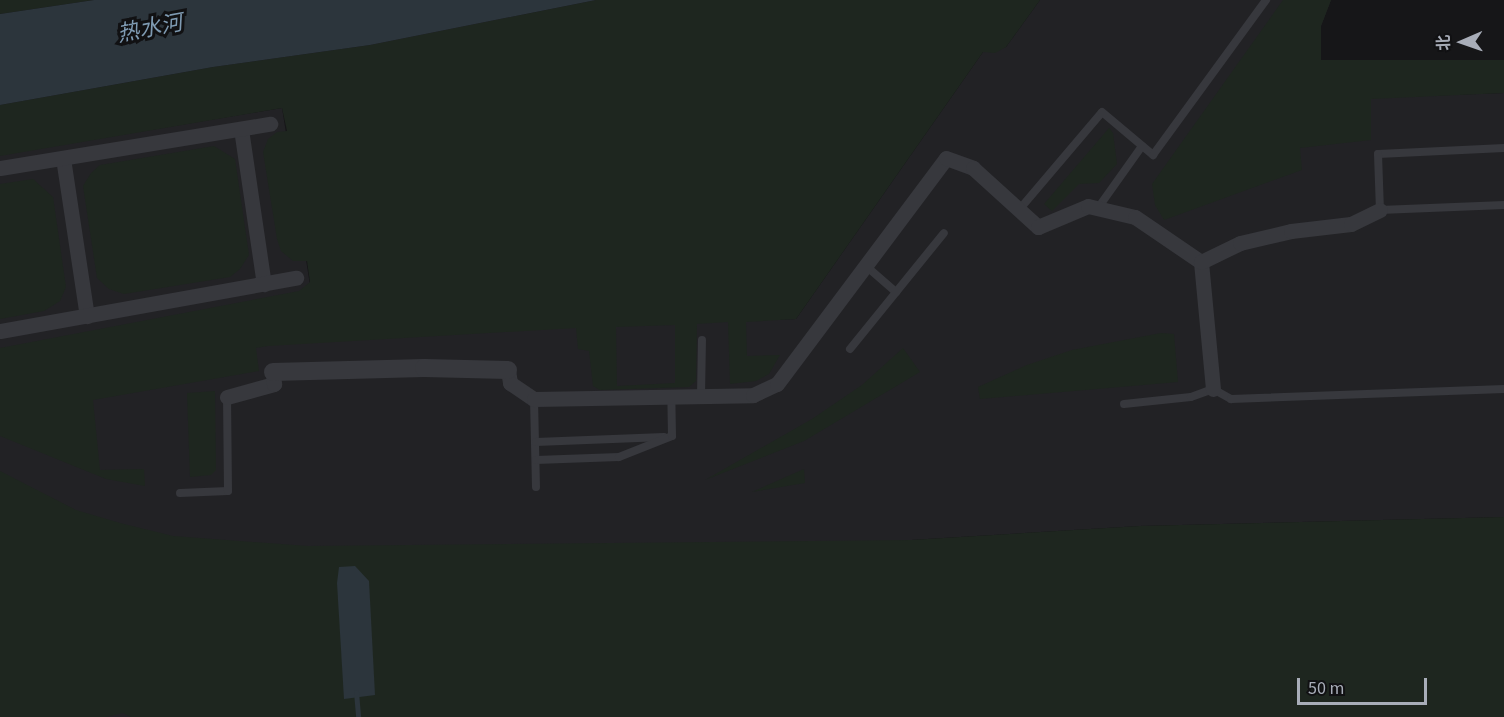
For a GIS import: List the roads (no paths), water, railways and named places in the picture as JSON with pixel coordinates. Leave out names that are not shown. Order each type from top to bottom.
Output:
[{"type":"street","points":[[0,168],[270,124]]},
{"type":"street","points":[[241,129],[264,284]]},
{"type":"street","points":[[63,158],[87,316]]},
{"type":"street","points":[[227,398],[273,384],[273,372],[424,368],[508,370],[510,383],[534,399],[753,395],[777,384],[946,158],[973,168],[1038,227],[1088,206],[1098,208],[1135,217],[1201,262],[1214,389]]},
{"type":"street","points":[[1201,262],[1240,243],[1291,231],[1351,224],[1380,210]]},
{"type":"street","points":[[0,331],[296,278]]},
{"type":"lane","points":[[1019,210],[1102,112],[1153,155],[1266,0]]},
{"type":"lane","points":[[1098,208],[1142,146]]},
{"type":"lane","points":[[1504,148],[1378,154],[1380,210],[1504,205]]},
{"type":"lane","points":[[850,349],[944,233]]},
{"type":"lane","points":[[866,266],[896,292]]},
{"type":"lane","points":[[701,396],[702,340]]},
{"type":"lane","points":[[1124,404],[1191,397],[1214,389],[1231,399],[1504,389]]},
{"type":"lane","points":[[671,397],[672,436]]},
{"type":"lane","points":[[180,493],[228,491],[227,398]]},
{"type":"lane","points":[[534,399],[536,487]]},
{"type":"lane","points":[[536,442],[672,436]]},
{"type":"lane","points":[[536,460],[619,457],[672,436]]},
{"type":"water","name":"热水河","points":[[94,0],[596,0],[370,45],[213,67],[0,105],[0,14]]},
{"type":"water","points":[[355,566],[369,581],[375,695],[344,699],[337,583],[339,567]]},
{"type":"waterway","points":[[356,692],[358,717]]}]
